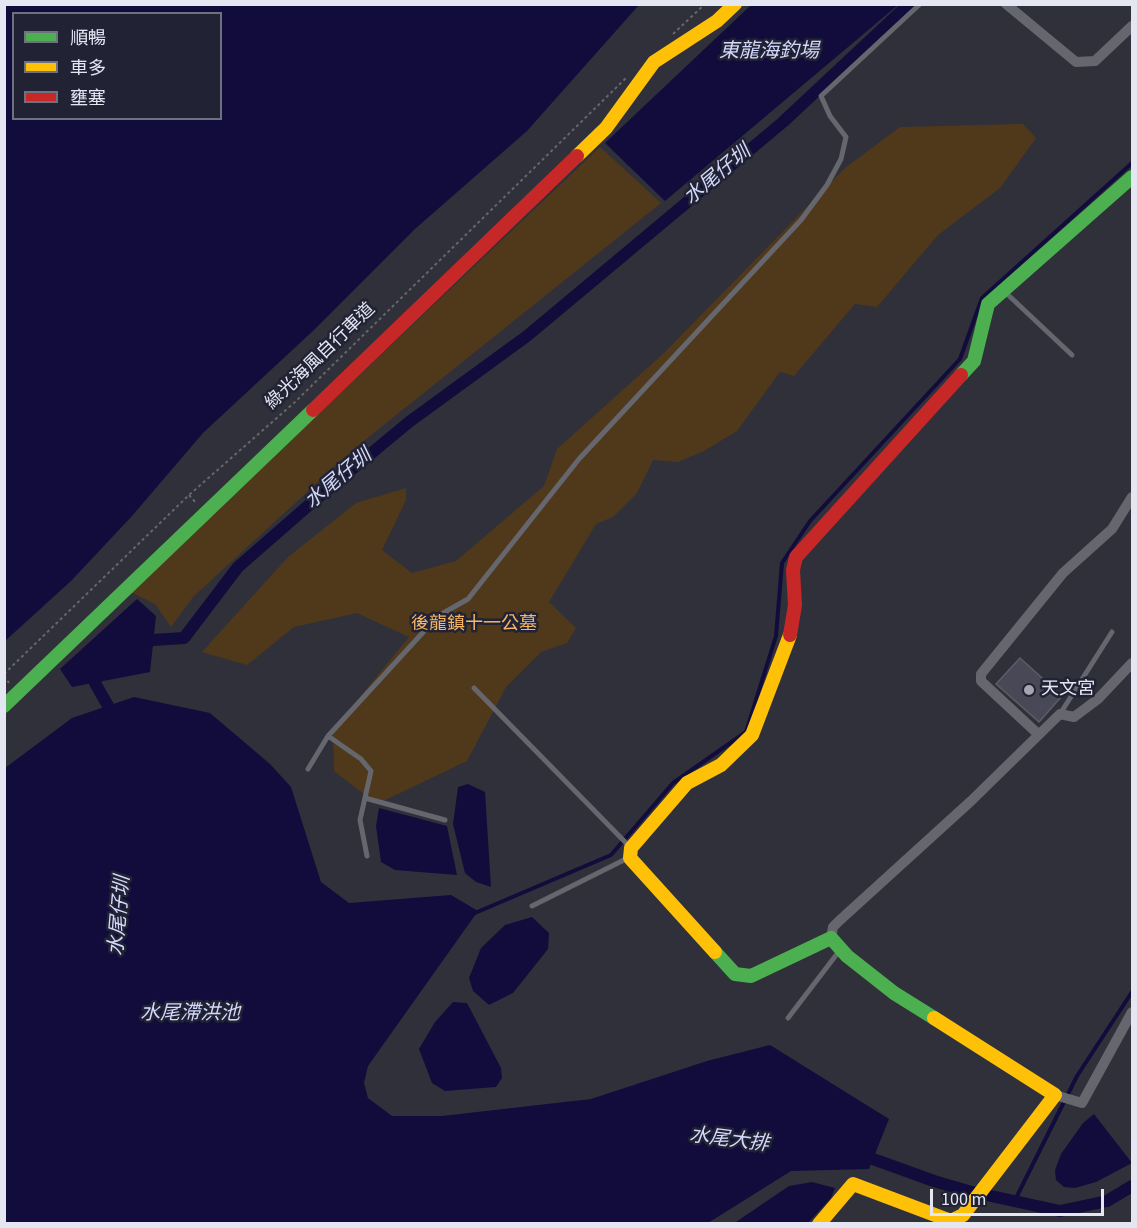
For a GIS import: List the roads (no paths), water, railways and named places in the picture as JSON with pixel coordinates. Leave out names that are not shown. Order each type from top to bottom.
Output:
[{"type":"street","points":[[4,706],[606,128],[654,62],[717,21],[735,4]]},
{"type":"street","points":[[1006,4],[1076,62],[1095,61],[1132,26]]},
{"type":"street","points":[[836,943],[751,976],[735,974],[629,850],[687,783],[721,765],[752,735],[792,630],[795,605],[793,570],[796,557],[974,361],[988,304],[1132,177]]},
{"type":"street","points":[[1038,734],[981,681],[981,674],[1063,573],[1112,529],[1132,497]]},
{"type":"street","points":[[1132,663],[1098,699],[1074,717],[1060,714],[971,801],[834,927],[836,943],[894,993],[1063,1097],[1082,1103],[1132,1012]]},
{"type":"street","points":[[819,1224],[846,1189],[853,1184],[951,1221],[963,1215],[996,1171],[1063,1097]]},
{"type":"lane","points":[[308,768],[328,736],[438,616],[468,598],[579,459],[801,220],[827,185],[841,159],[846,137],[830,116],[821,96],[920,4]]},
{"type":"lane","points":[[1004,291],[1072,355]]},
{"type":"lane","points":[[1060,714],[1112,632]]},
{"type":"lane","points":[[474,688],[620,837],[629,850],[532,906]]},
{"type":"lane","points":[[328,736],[361,759],[371,771],[360,820],[367,856]]},
{"type":"lane","points":[[365,798],[445,820]]},
{"type":"lane","points":[[788,1018],[836,943]]},
{"type":"water","points":[[5,4],[639,5],[527,131],[415,229],[315,329],[203,433],[132,516],[71,581],[5,641]]},
{"type":"water","name":"東龍海釣場","points":[[751,5],[898,5],[665,201],[605,143]]},
{"type":"water","points":[[137,599],[156,616],[150,672],[72,687],[60,669]]},
{"type":"water","name":"水尾滯洪池","points":[[134,697],[210,713],[270,764],[291,787],[321,882],[349,903],[451,895],[478,911],[368,1066],[364,1083],[368,1098],[392,1116],[442,1116],[591,1099],[707,1061],[770,1045],[889,1119],[869,1169],[791,1171],[708,1223],[5,1223],[5,768],[72,718]]},
{"type":"water","points":[[468,784],[485,792],[491,887],[476,882],[465,873],[453,824],[458,787]]},
{"type":"water","points":[[379,808],[447,826],[457,875],[395,870],[381,862],[376,826]]},
{"type":"water","points":[[532,917],[549,933],[548,949],[513,993],[489,1005],[473,991],[469,978],[481,948],[505,925]]},
{"type":"water","points":[[453,1002],[467,1003],[501,1068],[502,1078],[496,1087],[445,1091],[432,1083],[419,1049],[435,1022]]},
{"type":"water","points":[[1094,1114],[1132,1163],[1096,1182],[1075,1188],[1064,1187],[1056,1180],[1055,1170],[1061,1154],[1083,1123]]},
{"type":"water","points":[[812,1182],[835,1188],[831,1198],[808,1223],[733,1224],[789,1186]]},
{"type":"waterway","name":"水尾仔圳","points":[[140,645],[153,640],[184,638],[238,567],[409,422],[527,336],[783,122],[909,4]]},
{"type":"waterway","points":[[475,913],[611,855],[673,783],[746,732],[776,636],[782,563],[810,521],[960,359],[982,298],[1132,163]]},
{"type":"waterway","name":"水尾仔圳","points":[[100,669],[95,683],[116,720]]},
{"type":"waterway","name":"水尾大排","points":[[1015,1200],[1077,1076],[1132,992]]},
{"type":"waterway","name":"水尾大排","points":[[859,1157],[873,1159],[968,1191],[1060,1211],[1107,1201],[1132,1186]]},
{"type":"place","name":"天文宮","points":[[1029,690]]},
{"type":"park label","name":"後龍鎮十一公墓","points":[[474,625]]}]
